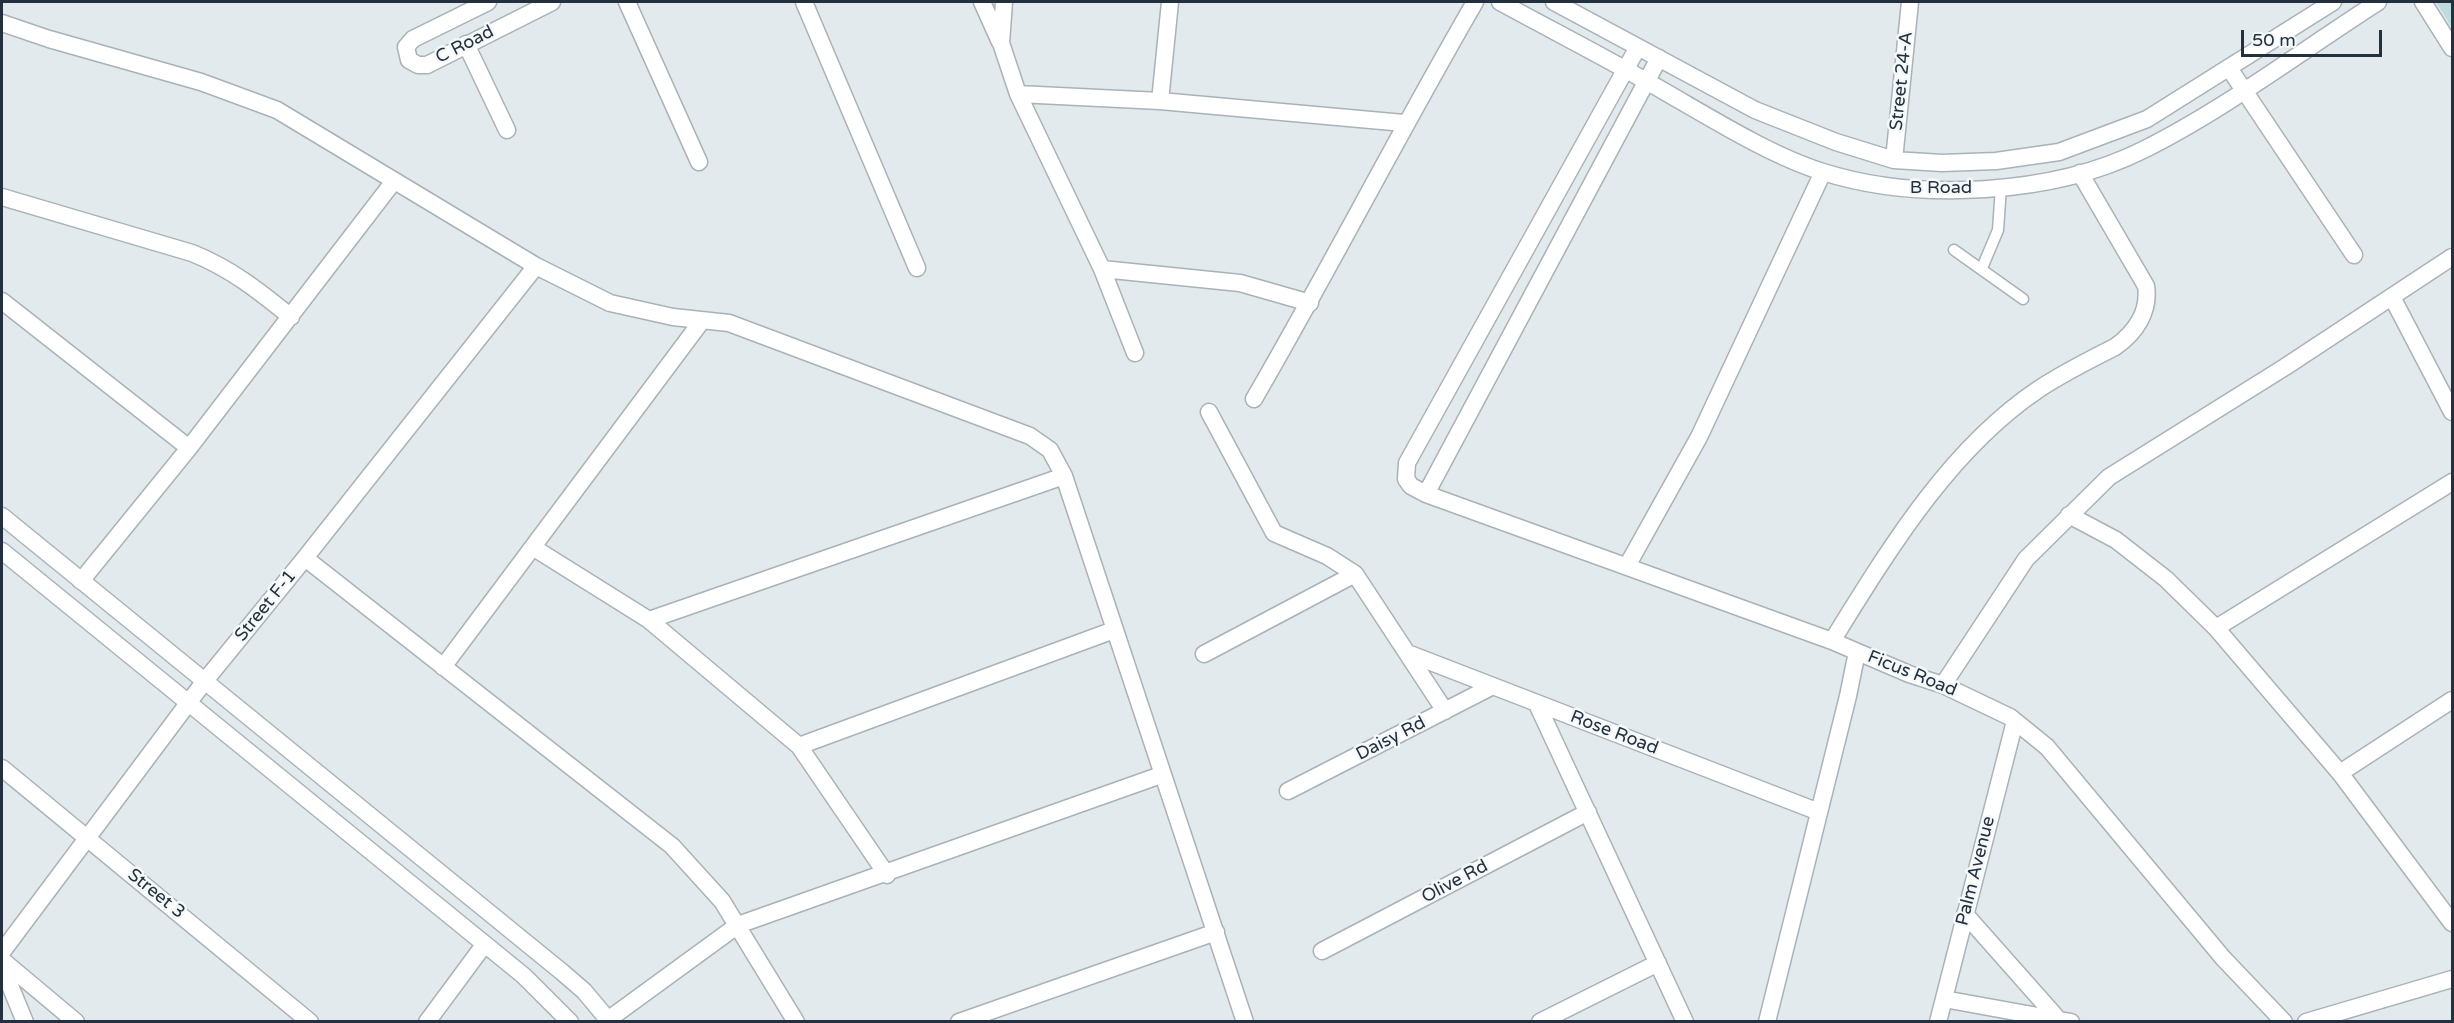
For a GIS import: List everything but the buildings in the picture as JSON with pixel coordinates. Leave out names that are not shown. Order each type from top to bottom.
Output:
[{"type":"street","name":"C Road","points":[[488,2],[413,39],[408,43],[406,53],[409,60],[423,65],[552,2]]},
{"type":"street","points":[[627,2],[699,162]]},
{"type":"street","points":[[804,2],[917,268]]},
{"type":"street","points":[[982,2],[1000,43],[1018,94],[1102,269],[1135,353]]},
{"type":"street","points":[[1000,43],[1004,2]]},
{"type":"street","points":[[1160,101],[1170,2]]},
{"type":"street","points":[[1254,399],[1310,303],[1404,123],[1475,2]]},
{"type":"street","name":"B Road","points":[[1500,2],[1647,81],[1744,137],[1823,172],[1913,190],[2001,187],[2051,182],[2141,151],[2188,125],[2378,2]]},
{"type":"street","name":"B Road","points":[[1554,2],[1755,110],[1836,142],[1894,160],[1942,163],[1996,161],[2059,152],[2147,119],[2333,2]]},
{"type":"street","name":"Street 24-A","points":[[1894,160],[1910,2]]},
{"type":"street","points":[[2423,2],[2452,48]]},
{"type":"street","points":[[2,23],[49,39],[201,82],[277,110],[536,266],[610,303],[701,321],[729,323],[1030,436],[1050,450],[1064,476],[1161,775],[1245,1022]]},
{"type":"street","points":[[466,44],[507,130]]},
{"type":"street","points":[[1638,47],[1407,463],[1406,479],[1411,486],[1426,494],[1659,58]]},
{"type":"street","points":[[2229,68],[2354,255]]},
{"type":"street","points":[[1018,94],[1160,101],[1404,123]]},
{"type":"street","points":[[1627,566],[1699,437],[1823,172]]},
{"type":"street","points":[[1832,641],[1899,537],[1950,470],[2008,413],[2038,389],[2115,347],[2126,339],[2138,325],[2148,297],[2146,286],[2080,173]]},
{"type":"street","points":[[81,581],[189,448],[394,182]]},
{"type":"street","points":[[2,198],[192,253],[218,263],[245,280],[291,317]]},
{"type":"street","points":[[1942,685],[2026,559],[2109,477],[2193,426],[2452,257]]},
{"type":"street","name":"Street F-1","points":[[2,952],[204,682],[536,266]]},
{"type":"street","points":[[1102,269],[1239,284],[1310,303]]},
{"type":"street","points":[[2392,297],[2452,412]]},
{"type":"street","points":[[2,301],[189,448]]},
{"type":"street","points":[[443,667],[534,548],[701,321]]},
{"type":"street","points":[[1209,412],[1274,533],[1327,556],[1355,574],[1410,654],[1445,711]]},
{"type":"street","points":[[649,620],[1064,476]]},
{"type":"street","points":[[2217,628],[2452,482]]},
{"type":"street","name":"Ficus Road","points":[[1426,494],[1832,641],[1942,685],[2015,722],[2047,747],[2223,958],[2284,1022]]},
{"type":"street","points":[[2069,515],[2116,540],[2166,579],[2217,628],[2340,773],[2452,923]]},
{"type":"street","points":[[2,516],[562,972],[584,991],[608,1021],[738,925],[887,875],[1161,775]]},
{"type":"street","points":[[534,548],[649,620],[799,746],[887,875]]},
{"type":"street","points":[[2,551],[187,705],[524,976],[570,1022]]},
{"type":"street","points":[[305,558],[672,846],[722,901],[796,1022]]},
{"type":"street","points":[[1204,654],[1355,574]]},
{"type":"street","points":[[799,746],[1114,630]]},
{"type":"street","points":[[1767,1022],[1857,652]]},
{"type":"street","name":"Rose Road","points":[[1410,654],[1819,812]]},
{"type":"street","name":"Daisy Rd","points":[[1288,791],[1493,686]]},
{"type":"street","points":[[2340,773],[2452,700]]},
{"type":"street","points":[[1537,704],[1685,1022]]},
{"type":"street","name":"Palm Avenue","points":[[1938,1022],[2015,722]]},
{"type":"street","name":"Street 3","points":[[2,768],[310,1022]]},
{"type":"street","name":"Olive Rd","points":[[1322,951],[1588,812]]},
{"type":"street","points":[[1965,914],[2065,1020]]},
{"type":"street","points":[[959,1022],[1216,932]]},
{"type":"street","points":[[427,1022],[484,945]]},
{"type":"street","points":[[2,960],[76,1022]]},
{"type":"street","points":[[1540,1022],[1658,963]]},
{"type":"street","points":[[2,966],[25,1022]]},
{"type":"street","points":[[2306,1022],[2452,979]]},
{"type":"street","points":[[1944,999],[2065,1020]]},
{"type":"lane","points":[[1982,268],[1998,230],[2001,187]]},
{"type":"lane","points":[[1954,250],[2023,299]]},
{"type":"shaded area","points":[[2436,2],[2452,2],[2452,28]]}]
